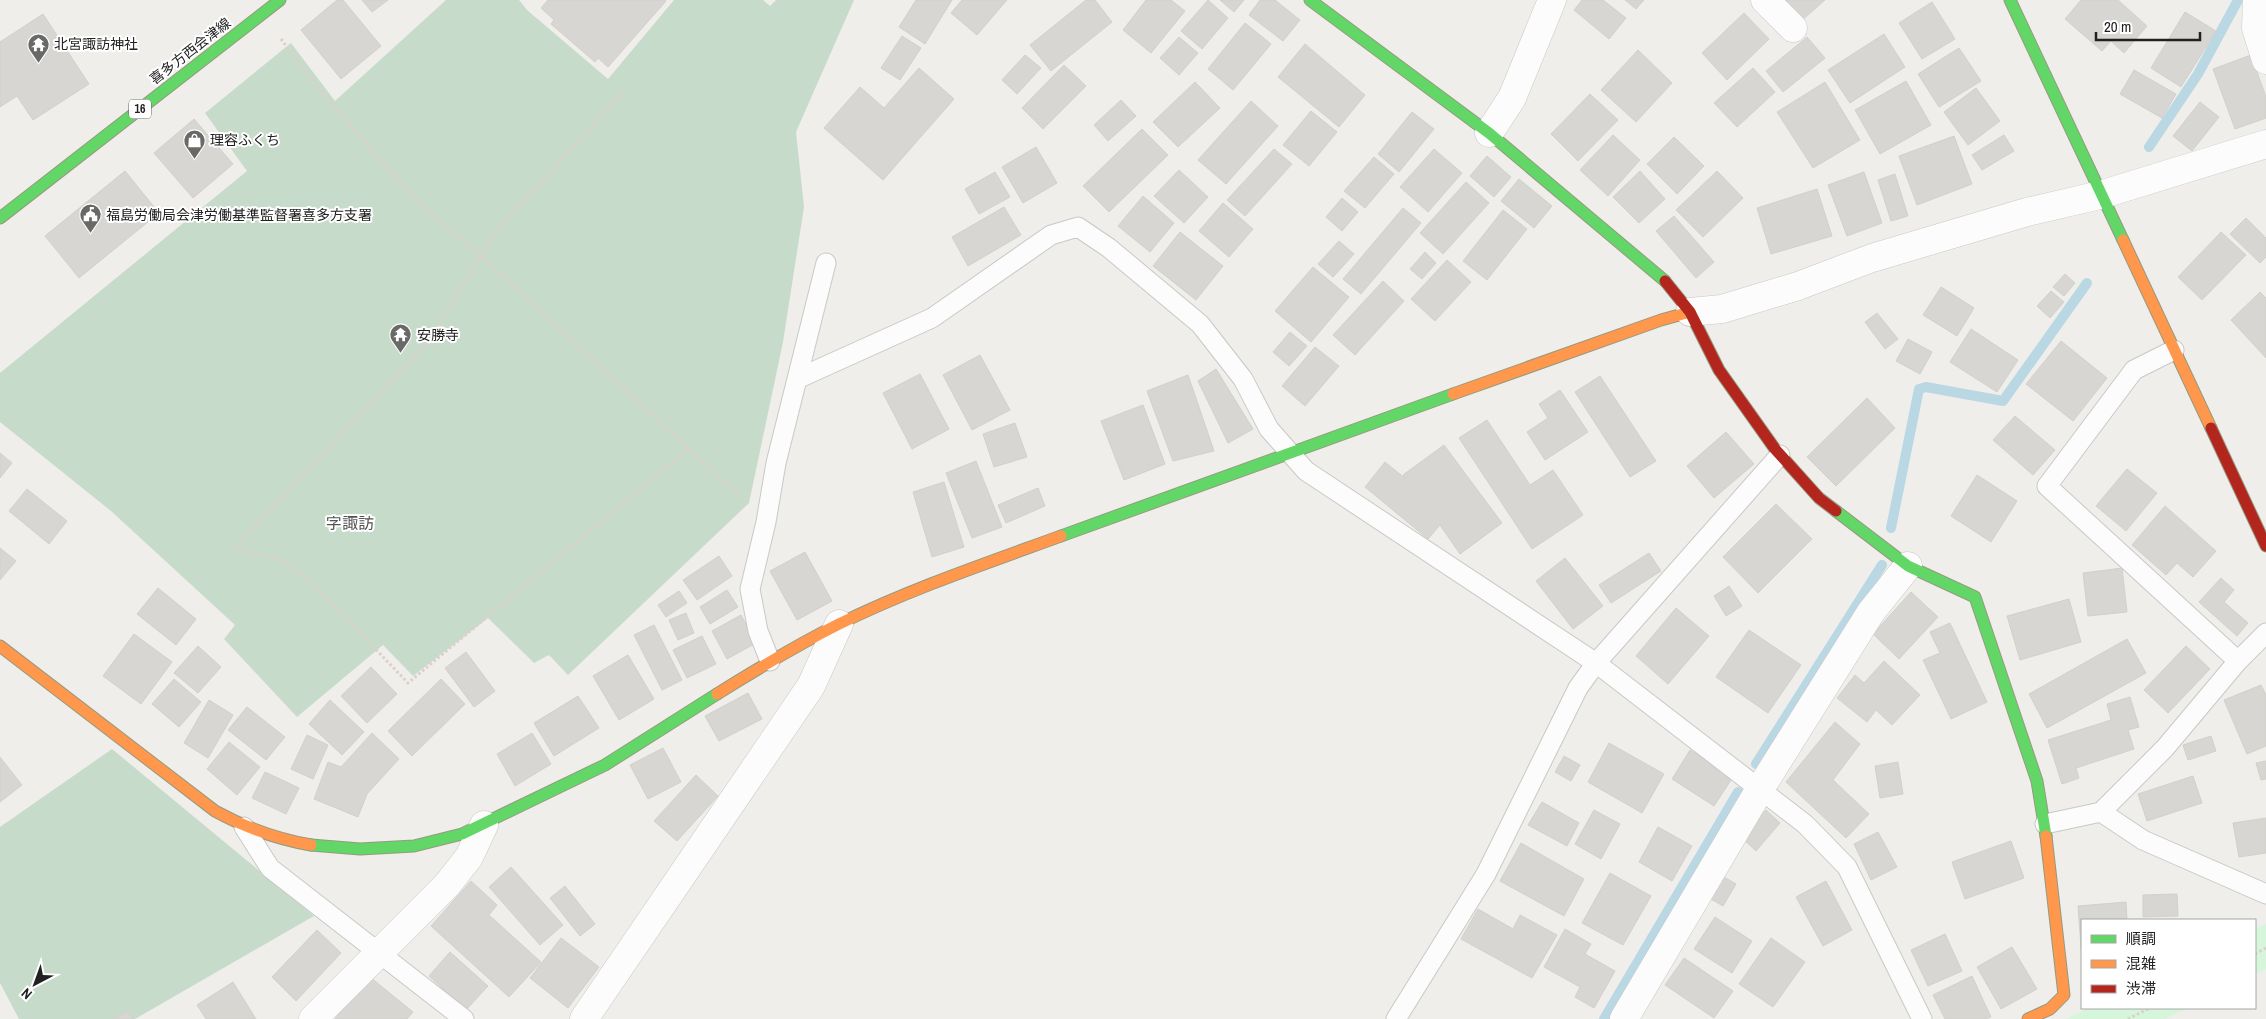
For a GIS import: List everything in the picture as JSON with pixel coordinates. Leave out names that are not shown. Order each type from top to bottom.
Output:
[{"type":"street","name":"喜多方西会津線","points":[[0,218],[280,0]]},
{"type":"street","points":[[1310,0],[1489,133],[1669,285],[1690,312],[1719,370],[1780,455],[1819,498],[1908,566],[1975,597],[2037,781],[2045,824],[2064,995],[2050,1009],[2028,1019]]},
{"type":"street","points":[[1489,133],[1512,98],[1552,0]]},
{"type":"street","points":[[1765,0],[1793,28]]},
{"type":"street","points":[[2010,0],[2266,546]]},
{"type":"street","points":[[2257,0],[2256,28],[2266,60]]},
{"type":"street","points":[[4,656],[215,811],[244,827],[283,840],[326,847],[360,849],[414,846],[462,834],[484,825],[605,765],[770,661],[838,624],[883,604],[1014,553],[1652,323],[1690,312],[1722,309],[1798,286],[1872,258],[2028,212],[2100,195],[2266,144]]},
{"type":"street","points":[[1624,1019],[1760,789],[1870,612],[1908,566]]},
{"type":"street","points":[[584,1019],[811,686],[838,624]]},
{"type":"street","points":[[313,1019],[447,885],[469,857],[484,825]]},
{"type":"lane","points":[[797,379],[932,318],[1051,235],[1078,227],[1109,248],[1200,324],[1243,379],[1269,429],[1306,471],[1596,662],[1805,824],[1847,867],[1922,1019]]},
{"type":"lane","points":[[770,661],[758,631],[750,589],[776,463],[826,263]]},
{"type":"lane","points":[[2174,350],[2134,370],[2047,486],[2238,661]]},
{"type":"lane","points":[[1396,1019],[1486,874],[1578,688],[1596,662],[1780,455]]},
{"type":"lane","points":[[2045,824],[2101,812],[2165,748],[2238,661],[2266,633]]},
{"type":"lane","points":[[2101,812],[2143,840],[2266,894]]},
{"type":"lane","points":[[244,827],[270,868],[464,1019]]},
{"type":"path","points":[[262,14],[327,99],[418,201],[482,257],[735,494],[767,514]]},
{"type":"path","points":[[624,92],[500,226],[427,343],[235,548],[285,561],[317,588],[408,683],[688,449]]},
{"type":"path","points":[[2128,1019],[2148,1009]]},
{"type":"green space","name":"安勝寺","points":[[446,0],[519,0],[527,10],[608,79],[674,0],[763,0],[770,6],[776,0],[854,0],[796,132],[804,207],[783,342],[749,503],[568,675],[549,655],[534,663],[488,618],[413,676],[383,645],[297,717],[224,639],[235,625],[111,511],[0,422],[0,373],[247,171],[205,113],[291,43],[335,101]]},
{"type":"green space","points":[[112,749],[314,916],[135,1019],[19,1019],[0,983],[0,827]]},
{"type":"green space","points":[[2266,924],[2266,969],[2256,974],[2256,929]]},
{"type":"green space","points":[[2087,1009],[2186,1009],[2165,1019],[2065,1019]]},
{"type":"building","points":[[337,0],[343,0],[381,46],[341,79],[301,30]]},
{"type":"building","points":[[362,0],[388,0],[372,12]]},
{"type":"building","points":[[548,0],[666,1],[608,67],[598,58],[595,62],[551,24],[554,20],[541,8]]},
{"type":"building","points":[[916,0],[952,0],[925,44],[899,27]]},
{"type":"building","points":[[962,0],[1007,0],[977,35],[951,13]]},
{"type":"building","points":[[1086,0],[1095,0],[1112,22],[1051,71],[1030,45]]},
{"type":"building","points":[[1146,0],[1171,0],[1185,11],[1151,53],[1123,30]]},
{"type":"building","points":[[1208,0],[1228,18],[1202,49],[1181,31]]},
{"type":"building","points":[[1220,0],[1244,0],[1234,12]]},
{"type":"building","points":[[1260,0],[1275,0],[1300,20],[1283,41],[1249,15]]},
{"type":"building","points":[[1582,0],[1603,0],[1626,18],[1609,39],[1574,10]]},
{"type":"building","points":[[1625,0],[1644,0],[1636,9]]},
{"type":"building","points":[[1781,0],[1825,0],[1800,22]]},
{"type":"building","points":[[2081,0],[2118,0],[2147,26],[2124,53],[2111,41],[2102,51],[2065,19]]},
{"type":"building","points":[[1932,2],[1955,39],[1922,59],[1899,23]]},
{"type":"building","points":[[2185,12],[2216,31],[2181,87],[2151,68]]},
{"type":"building","points":[[1744,13],[1769,39],[1727,80],[1702,53]]},
{"type":"building","name":"北宮諏訪神社","points":[[43,14],[89,84],[33,120],[17,96],[0,107],[0,42]]},
{"type":"building","points":[[1245,23],[1271,44],[1233,90],[1208,69]]},
{"type":"building","points":[[1884,34],[1905,67],[1850,103],[1828,70]]},
{"type":"building","points":[[902,36],[921,48],[900,80],[881,68]]},
{"type":"building","points":[[1179,37],[1198,53],[1179,75],[1160,58]]},
{"type":"building","points":[[1807,37],[1825,58],[1783,92],[1766,71]]},
{"type":"building","points":[[1305,44],[1365,95],[1339,127],[1278,77]]},
{"type":"building","points":[[1959,48],[1981,81],[1939,107],[1918,74]]},
{"type":"building","points":[[1638,50],[1672,83],[1636,122],[1601,90]]},
{"type":"building","points":[[1025,55],[1041,68],[1017,94],[1002,80]]},
{"type":"building","points":[[2251,55],[2266,97],[2266,118],[2235,129],[2213,69]]},
{"type":"building","points":[[1064,65],[1086,86],[1043,129],[1022,108]]},
{"type":"building","points":[[919,68],[954,99],[883,180],[824,128],[860,87],[884,108]]},
{"type":"building","points":[[1753,68],[1775,92],[1737,127],[1714,103]]},
{"type":"building","points":[[2134,70],[2176,94],[2162,118],[2120,94]]},
{"type":"building","points":[[1906,81],[1931,125],[1880,154],[1855,110]]},
{"type":"building","points":[[1195,82],[1220,108],[1178,147],[1153,122]]},
{"type":"building","points":[[1825,82],[1860,140],[1813,168],[1777,112]]},
{"type":"building","points":[[1976,88],[2000,121],[1968,145],[1944,112]]},
{"type":"building","points":[[1590,94],[1618,120],[1578,161],[1551,134]]},
{"type":"building","points":[[1121,100],[1136,116],[1108,141],[1094,125]]},
{"type":"building","points":[[1251,101],[1278,126],[1226,184],[1198,160]]},
{"type":"building","points":[[2200,102],[2219,117],[2192,151],[2173,136]]},
{"type":"building","points":[[1311,111],[1337,132],[1309,166],[1283,145]]},
{"type":"building","points":[[1412,112],[1434,129],[1399,172],[1378,154]]},
{"type":"building","name":"理容ふくち","points":[[194,119],[233,164],[193,198],[154,153]]},
{"type":"building","points":[[1142,129],[1168,155],[1109,212],[1083,186]]},
{"type":"building","points":[[1613,135],[1640,160],[1608,196],[1580,170]]},
{"type":"building","points":[[2004,135],[2014,151],[1982,170],[1972,155]]},
{"type":"building","points":[[1954,136],[1972,184],[1917,205],[1899,156]]},
{"type":"building","points":[[1674,137],[1704,166],[1677,194],[1647,164]]},
{"type":"building","points":[[1036,147],[1057,183],[1023,203],[1002,167]]},
{"type":"building","points":[[1274,149],[1292,164],[1245,216],[1227,200]]},
{"type":"building","points":[[1434,149],[1462,173],[1428,212],[1400,187]]},
{"type":"building","points":[[1487,156],[1511,177],[1494,197],[1470,176]]},
{"type":"building","points":[[1374,157],[1394,174],[1365,208],[1344,191]]},
{"type":"building","points":[[1179,170],[1208,197],[1184,223],[1154,196]]},
{"type":"building","points":[[125,171],[159,213],[79,278],[45,236]]},
{"type":"building","points":[[1640,171],[1665,199],[1639,223],[1613,197]]},
{"type":"building","points":[[1717,171],[1743,198],[1703,237],[1676,210]]},
{"type":"building","points":[[995,172],[1010,197],[979,214],[965,189]]},
{"type":"building","points":[[1864,172],[1882,223],[1847,236],[1828,185]]},
{"type":"building","points":[[1895,174],[1908,216],[1891,221],[1878,180]]},
{"type":"building","points":[[1519,179],[1552,206],[1534,228],[1501,201]]},
{"type":"building","points":[[1466,182],[1489,203],[1443,254],[1420,233]]},
{"type":"building","points":[[1817,189],[1832,236],[1771,254],[1757,208]]},
{"type":"building","points":[[1143,196],[1174,223],[1150,252],[1118,226]]},
{"type":"building","points":[[1342,198],[1358,212],[1342,231],[1326,217]]},
{"type":"building","points":[[1223,203],[1253,229],[1229,257],[1199,231]]},
{"type":"building","points":[[1004,207],[1021,235],[968,266],[952,237]]},
{"type":"building","points":[[1403,208],[1421,223],[1361,294],[1343,279]]},
{"type":"building","points":[[1503,210],[1527,229],[1487,280],[1463,261]]},
{"type":"building","points":[[1674,216],[1714,262],[1696,278],[1656,231]]},
{"type":"building","points":[[2246,218],[2266,238],[2266,257],[2260,263],[2230,234]]},
{"type":"building","points":[[1180,232],[1223,266],[1196,300],[1153,266]]},
{"type":"building","points":[[2221,232],[2246,255],[2202,300],[2178,277]]},
{"type":"building","points":[[1339,241],[1354,254],[1333,277],[1318,264]]},
{"type":"building","points":[[1425,252],[1436,263],[1422,279],[1410,269]]},
{"type":"building","points":[[1447,260],[1471,282],[1435,321],[1411,299]]},
{"type":"building","points":[[1313,267],[1349,297],[1311,342],[1275,311]]},
{"type":"building","points":[[2065,274],[2075,283],[2064,296],[2053,287]]},
{"type":"building","points":[[1383,281],[1404,301],[1355,355],[1333,335]]},
{"type":"building","points":[[1941,287],[1974,308],[1957,336],[1923,315]]},
{"type":"building","points":[[2051,291],[2064,302],[2050,318],[2037,306]]},
{"type":"building","points":[[2260,292],[2266,298],[2266,358],[2231,320]]},
{"type":"building","points":[[1877,313],[1898,339],[1885,349],[1865,322]]},
{"type":"building","points":[[1971,329],[2018,360],[1997,392],[1950,362]]},
{"type":"building","points":[[1290,332],[1307,346],[1289,366],[1273,352]]},
{"type":"building","points":[[1908,339],[1932,352],[1920,374],[1896,361]]},
{"type":"building","points":[[2061,341],[2107,378],[2073,421],[2026,384]]},
{"type":"building","points":[[1315,347],[1339,366],[1305,406],[1282,386]]},
{"type":"building","points":[[980,355],[1010,410],[972,430],[943,375]]},
{"type":"building","points":[[1216,369],[1253,429],[1228,443],[1198,381]]},
{"type":"building","points":[[920,374],[949,429],[912,449],[883,393]]},
{"type":"building","points":[[1188,375],[1214,451],[1173,461],[1147,391]]},
{"type":"building","points":[[1600,376],[1656,461],[1630,477],[1575,392]]},
{"type":"building","points":[[1560,390],[1588,432],[1545,460],[1527,432],[1548,418],[1539,404]]},
{"type":"building","points":[[1867,398],[1895,428],[1836,486],[1807,457]]},
{"type":"building","points":[[1143,405],[1165,464],[1124,480],[1101,421]]},
{"type":"building","points":[[2015,416],[2055,450],[2033,475],[1993,440]]},
{"type":"building","points":[[1487,420],[1530,485],[1553,470],[1583,515],[1532,549],[1459,438]]},
{"type":"building","points":[[1015,423],[1027,457],[994,467],[983,434]]},
{"type":"building","points":[[1726,432],[1754,464],[1714,498],[1687,466]]},
{"type":"building","points":[[1444,445],[1502,523],[1460,554],[1440,525],[1428,539],[1365,487],[1385,462],[1406,479],[1403,475]]},
{"type":"building","points":[[0,453],[12,463],[0,478]]},
{"type":"building","points":[[976,461],[1002,527],[972,538],[946,473]]},
{"type":"building","points":[[2127,469],[2157,493],[2126,531],[2096,506]]},
{"type":"building","points":[[1977,475],[2017,501],[1991,542],[1951,516]]},
{"type":"building","points":[[944,482],[964,547],[932,557],[913,492]]},
{"type":"building","points":[[1038,488],[1045,506],[1006,523],[998,505]]},
{"type":"building","points":[[27,489],[67,521],[49,544],[9,511]]},
{"type":"building","points":[[1776,504],[1812,539],[1758,593],[1723,557]]},
{"type":"building","points":[[2165,506],[2216,551],[2193,577],[2177,563],[2166,575],[2132,545]]},
{"type":"building","points":[[0,548],[16,561],[0,580]]},
{"type":"building","points":[[805,552],[832,601],[797,620],[770,571]]},
{"type":"building","points":[[1649,553],[1661,571],[1611,603],[1599,585]]},
{"type":"building","points":[[719,556],[732,576],[697,600],[683,580]]},
{"type":"building","points":[[1565,558],[1603,606],[1573,629],[1536,581]]},
{"type":"building","points":[[2122,568],[2127,612],[2088,616],[2083,573]]},
{"type":"building","points":[[2221,578],[2234,590],[2224,602],[2248,623],[2237,636],[2199,602]]},
{"type":"building","points":[[1729,586],[1742,606],[1726,616],[1714,596]]},
{"type":"building","points":[[158,588],[196,619],[176,645],[137,614]]},
{"type":"building","points":[[727,590],[738,607],[710,624],[700,607]]},
{"type":"building","points":[[679,591],[687,603],[666,617],[658,605]]},
{"type":"building","points":[[1911,592],[1938,617],[1899,659],[1873,634]]},
{"type":"building","points":[[2069,599],[2081,642],[2020,660],[2007,616]]},
{"type":"building","points":[[1676,608],[1709,636],[1668,684],[1636,656]]},
{"type":"building","points":[[686,613],[694,633],[678,640],[669,620]]},
{"type":"building","points":[[741,615],[756,643],[727,659],[712,631]]},
{"type":"building","points":[[1950,623],[1987,702],[1951,719],[1923,660],[1940,653],[1930,632]]},
{"type":"building","points":[[654,625],[682,680],[662,690],[634,635]]},
{"type":"building","points":[[1749,630],[1801,665],[1768,713],[1716,677]]},
{"type":"building","points":[[134,634],[172,662],[141,704],[103,676]]},
{"type":"building","points":[[702,636],[716,664],[687,678],[673,650]]},
{"type":"building","points":[[2127,639],[2146,673],[2047,728],[2029,694]]},
{"type":"building","points":[[198,646],[221,667],[198,693],[174,673]]},
{"type":"building","points":[[2186,646],[2210,669],[2168,713],[2144,690]]},
{"type":"building","points":[[466,652],[495,691],[474,707],[445,668]]},
{"type":"building","points":[[628,655],[654,699],[619,720],[593,676]]},
{"type":"building","points":[[1884,661],[1920,695],[1892,725],[1876,710],[1867,722],[1837,698],[1855,675],[1864,683]]},
{"type":"building","points":[[371,667],[397,694],[367,723],[341,696]]},
{"type":"building","points":[[174,679],[201,702],[179,727],[152,704]]},
{"type":"building","points":[[441,679],[465,704],[412,756],[388,731]]},
{"type":"building","points":[[2261,685],[2266,695],[2266,746],[2247,754],[2224,700]]},
{"type":"building","points":[[748,693],[762,719],[719,741],[705,716]]},
{"type":"building","points":[[578,696],[599,728],[554,756],[534,723]]},
{"type":"building","points":[[2130,697],[2139,727],[2128,730],[2134,749],[2076,768],[2079,778],[2062,784],[2048,740],[2111,720],[2107,704]]},
{"type":"building","points":[[209,700],[233,715],[208,758],[184,743]]},
{"type":"building","points":[[330,700],[364,732],[342,755],[309,724]]},
{"type":"building","points":[[247,707],[285,737],[266,760],[228,730]]},
{"type":"building","points":[[1835,722],[1860,744],[1833,780],[1869,814],[1846,838],[1786,782]]},
{"type":"building","points":[[372,733],[399,759],[367,794],[358,817],[314,799],[328,762],[341,767]]},
{"type":"building","points":[[532,733],[551,764],[515,786],[497,754]]},
{"type":"building","points":[[307,735],[328,745],[313,779],[291,769]]},
{"type":"building","points":[[2211,736],[2216,751],[2188,760],[2183,745]]},
{"type":"building","points":[[229,742],[260,767],[237,795],[207,769]]},
{"type":"building","points":[[1609,743],[1664,774],[1642,813],[1588,782]]},
{"type":"building","points":[[663,748],[681,782],[648,799],[630,765]]},
{"type":"building","points":[[1690,750],[1733,777],[1714,806],[1672,779]]},
{"type":"building","points":[[1564,756],[1580,765],[1571,781],[1555,772]]},
{"type":"building","points":[[0,757],[22,785],[0,802]]},
{"type":"building","points":[[2266,761],[2266,779],[2261,780],[2256,763]]},
{"type":"building","points":[[1898,762],[1903,794],[1880,798],[1875,766]]},
{"type":"building","points":[[265,772],[299,788],[286,814],[252,798]]},
{"type":"building","points":[[696,775],[718,796],[677,841],[654,821]]},
{"type":"building","points":[[2193,776],[2202,803],[2147,821],[2138,794]]},
{"type":"building","points":[[1542,802],[1579,823],[1567,846],[1528,825]]},
{"type":"building","points":[[1594,810],[1620,824],[1601,859],[1575,844]]},
{"type":"building","points":[[1766,810],[1780,823],[1756,851],[1742,838]]},
{"type":"building","points":[[2266,818],[2266,853],[2239,857],[2233,823]]},
{"type":"building","points":[[1658,827],[1692,846],[1672,881],[1639,862]]},
{"type":"building","points":[[1878,832],[1897,867],[1871,880],[1854,844]]},
{"type":"building","points":[[2011,841],[2024,878],[1965,899],[1952,862]]},
{"type":"building","points":[[1521,843],[1584,879],[1564,916],[1500,881]]},
{"type":"building","points":[[511,867],[563,925],[540,945],[489,887]]},
{"type":"building","points":[[1610,873],[1651,896],[1623,945],[1582,923]]},
{"type":"building","points":[[1724,877],[1736,884],[1723,906],[1711,899]]},
{"type":"building","points":[[471,881],[497,905],[489,915],[541,962],[509,997],[431,926]]},
{"type":"building","points":[[1826,881],[1852,930],[1823,946],[1796,897]]},
{"type":"building","points":[[565,886],[595,924],[580,936],[550,898]]},
{"type":"building","points":[[2177,894],[2178,916],[2143,917],[2143,895]]},
{"type":"building","points":[[2126,902],[2127,919],[2081,919],[2081,946],[2078,906]]},
{"type":"building","points":[[1478,909],[1513,929],[1520,915],[1557,935],[1532,978],[1461,939]]},
{"type":"building","points":[[1715,917],[1752,941],[1732,973],[1694,949]]},
{"type":"building","points":[[1565,929],[1591,944],[1585,954],[1615,971],[1594,1008],[1575,997],[1580,987],[1544,967]]},
{"type":"building","points":[[317,930],[341,953],[296,1001],[272,977]]},
{"type":"building","points":[[1945,934],[1962,971],[1928,986],[1911,950]]},
{"type":"building","points":[[561,938],[599,967],[568,1008],[530,978]]},
{"type":"building","points":[[1771,938],[1805,962],[1773,1007],[1739,984]]},
{"type":"building","points":[[2012,947],[2037,989],[2001,1009],[1977,967]]},
{"type":"building","points":[[450,952],[488,986],[466,1010],[429,976]]},
{"type":"building","points":[[1684,958],[1733,991],[1714,1018],[1665,985]]},
{"type":"building","points":[[1972,976],[1991,1017],[1986,1019],[1945,1019],[1933,995]]},
{"type":"building","points":[[370,977],[413,1012],[407,1019],[335,1019]]},
{"type":"building","points":[[233,982],[256,1019],[206,1019],[197,1005]]},
{"type":"building","points":[[128,1011],[133,1019],[113,1019]]},
{"type":"waterway","points":[[2149,147],[2198,74],[2238,0]]},
{"type":"waterway","points":[[1891,528],[1919,389],[1926,387],[2003,401],[2087,283]]},
{"type":"waterway","points":[[1756,764],[1882,565]]},
{"type":"waterway","points":[[1604,1019],[1738,792]]},
{"type":"traffic: fast","points":[[0,218],[280,0]]},
{"type":"traffic: fast","points":[[1310,0],[1489,133],[1665,281]]},
{"type":"traffic: fast","points":[[2010,0],[2123,240]]},
{"type":"traffic: fast","points":[[1061,536],[1453,394]]},
{"type":"traffic: fast","points":[[1836,511],[1908,566],[1975,597],[2037,781],[2046,836]]},
{"type":"traffic: fast","points":[[311,845],[360,849],[414,846],[462,834],[605,765],[717,694]]},
{"type":"traffic: slow","points":[[2123,240],[2211,428]]},
{"type":"traffic: slow","points":[[1453,394],[1661,320],[1690,312]]},
{"type":"traffic: slow","points":[[717,694],[792,649],[866,611],[949,577],[1061,536]]},
{"type":"traffic: slow","points":[[0,646],[215,811],[238,823],[262,832],[286,840],[311,845]]},
{"type":"traffic: slow","points":[[2028,1019],[2050,1009],[2064,995],[2046,836]]},
{"type":"traffic: jam","points":[[1665,281],[1690,312],[1719,370],[1775,449],[1819,498],[1836,511]]},
{"type":"traffic: jam","points":[[2211,428],[2266,546]]},
{"type":"place","name":"北宮諏訪神社","points":[[38,63]]},
{"type":"place","name":"理容ふくち","points":[[194,159]]},
{"type":"place","name":"福島労働局会津労働基準監督署喜多方支署","points":[[90,234]]},
{"type":"place","name":"安勝寺","points":[[401,354]]},
{"type":"district","name":"字諏訪","points":[[350,523]]}]
